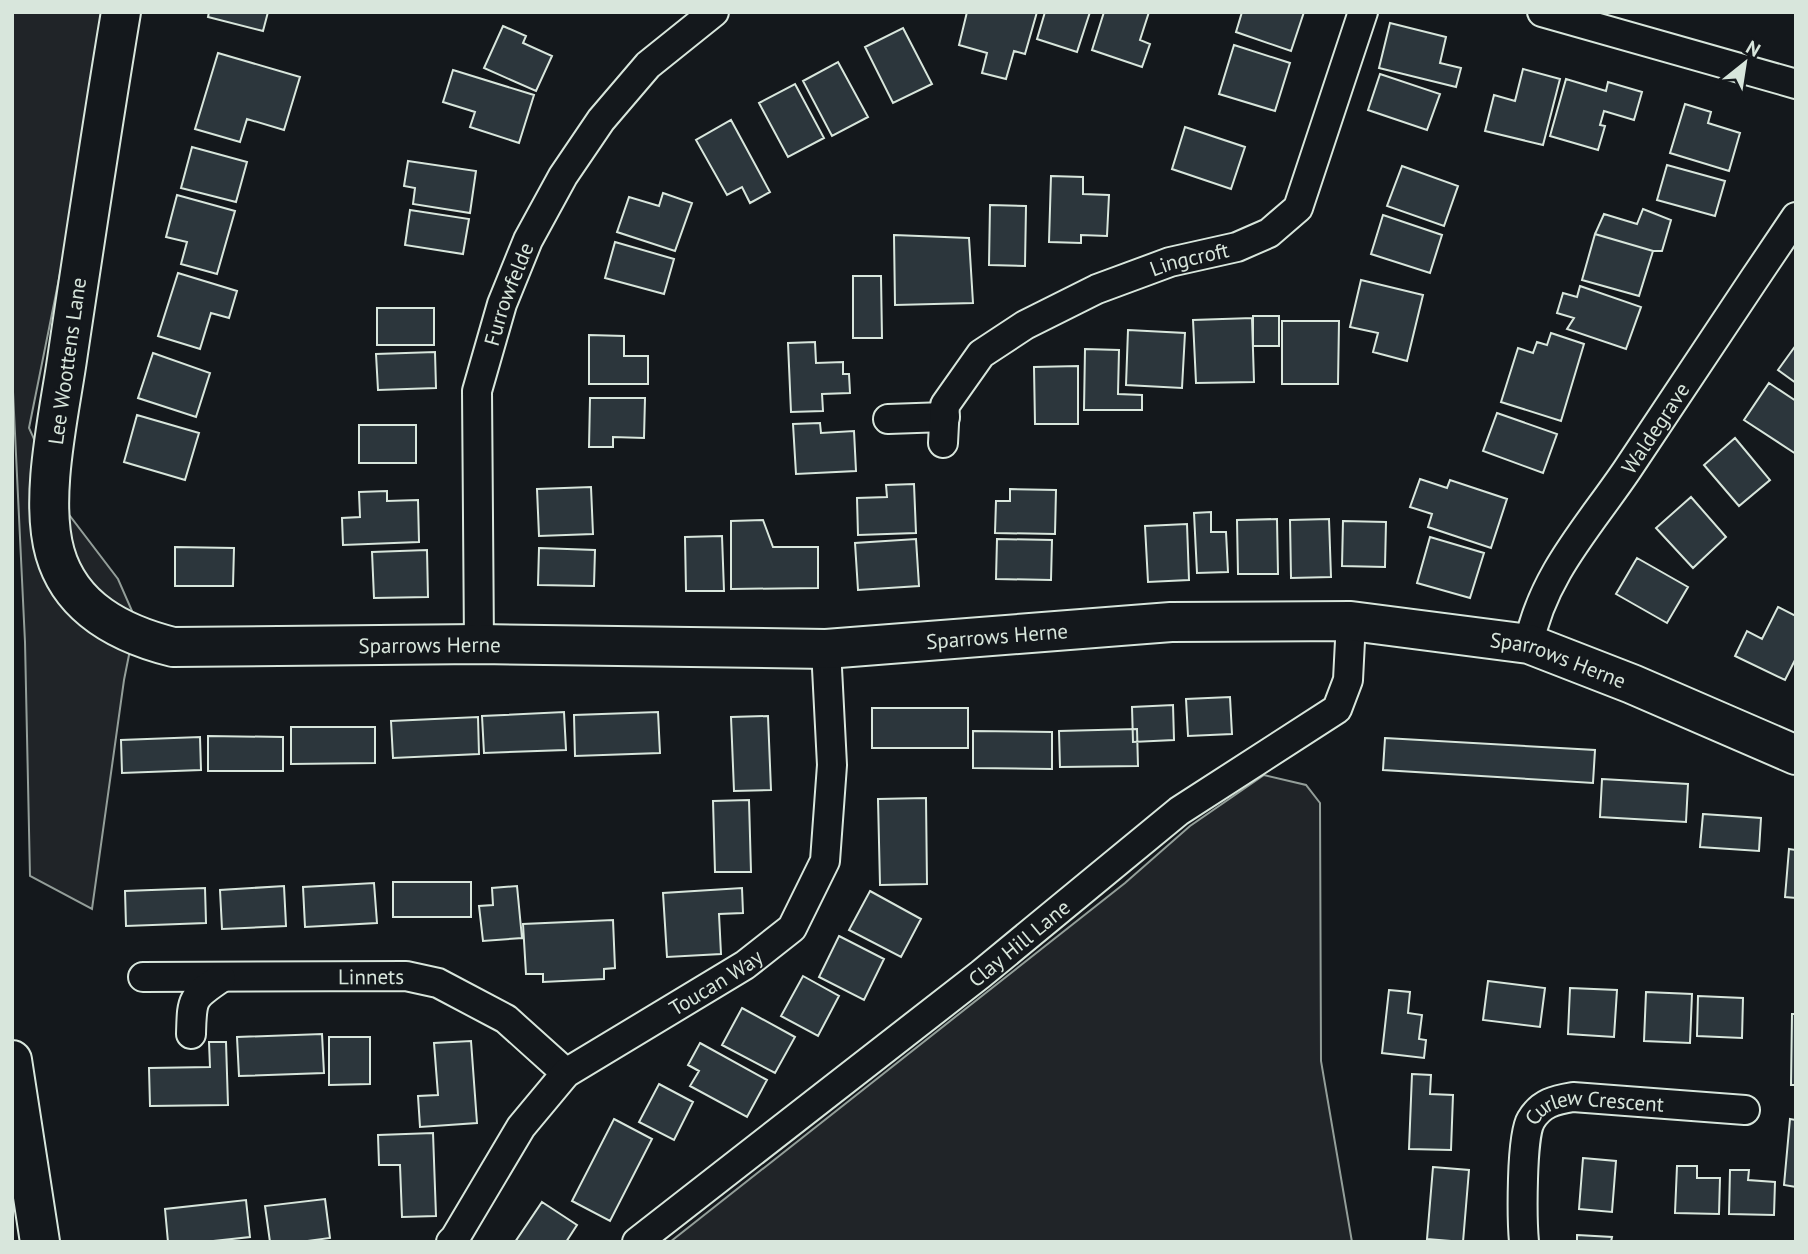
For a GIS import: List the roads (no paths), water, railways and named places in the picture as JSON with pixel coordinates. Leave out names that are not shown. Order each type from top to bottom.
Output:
[{"type":"street","name":"Lee Woottens Lane","points":[[121,12],[58,424],[49,491],[49,523],[55,555],[69,581],[89,608],[115,627],[141,639],[173,647]]},
{"type":"street","name":"Furrowfelde","points":[[479,645],[477,391],[502,304],[528,240],[563,176],[601,120],[648,65],[714,12]]},
{"type":"street","name":"Lingcroft","points":[[888,419],[944,430],[945,405],[981,354],[1025,325],[1097,289],[1170,262],[1237,247],[1269,233],[1298,208],[1363,12]]},
{"type":"street","points":[[1542,12],[1796,84]]},
{"type":"street","name":"Waldegrave","points":[[1529,644],[1534,616],[1553,576],[1796,217]]},
{"type":"street","name":"Sparrows Herne","points":[[173,647],[479,645],[826,649],[1171,622],[1351,621],[1529,644],[1632,684],[1796,755]]},
{"type":"street","name":"Clay Hill Lane","points":[[637,1242],[981,974],[1179,811],[1337,709],[1348,680],[1351,621]]},
{"type":"street","name":"Toucan Way","points":[[451,1242],[521,1127],[566,1073],[745,965],[792,928],[825,861],[832,765],[826,649]]},
{"type":"street","name":"Linnets","points":[[143,977],[358,974],[406,976],[438,983],[506,1019],[566,1073]]},
{"type":"street","points":[[191,1034],[192,1004],[198,994],[221,978]]},
{"type":"street","points":[[12,1059],[40,1242]]},
{"type":"street","name":"Curlew Crescent","points":[[1524,1242],[1524,1182],[1529,1122],[1539,1109],[1552,1100],[1573,1097],[1745,1110]]}]
